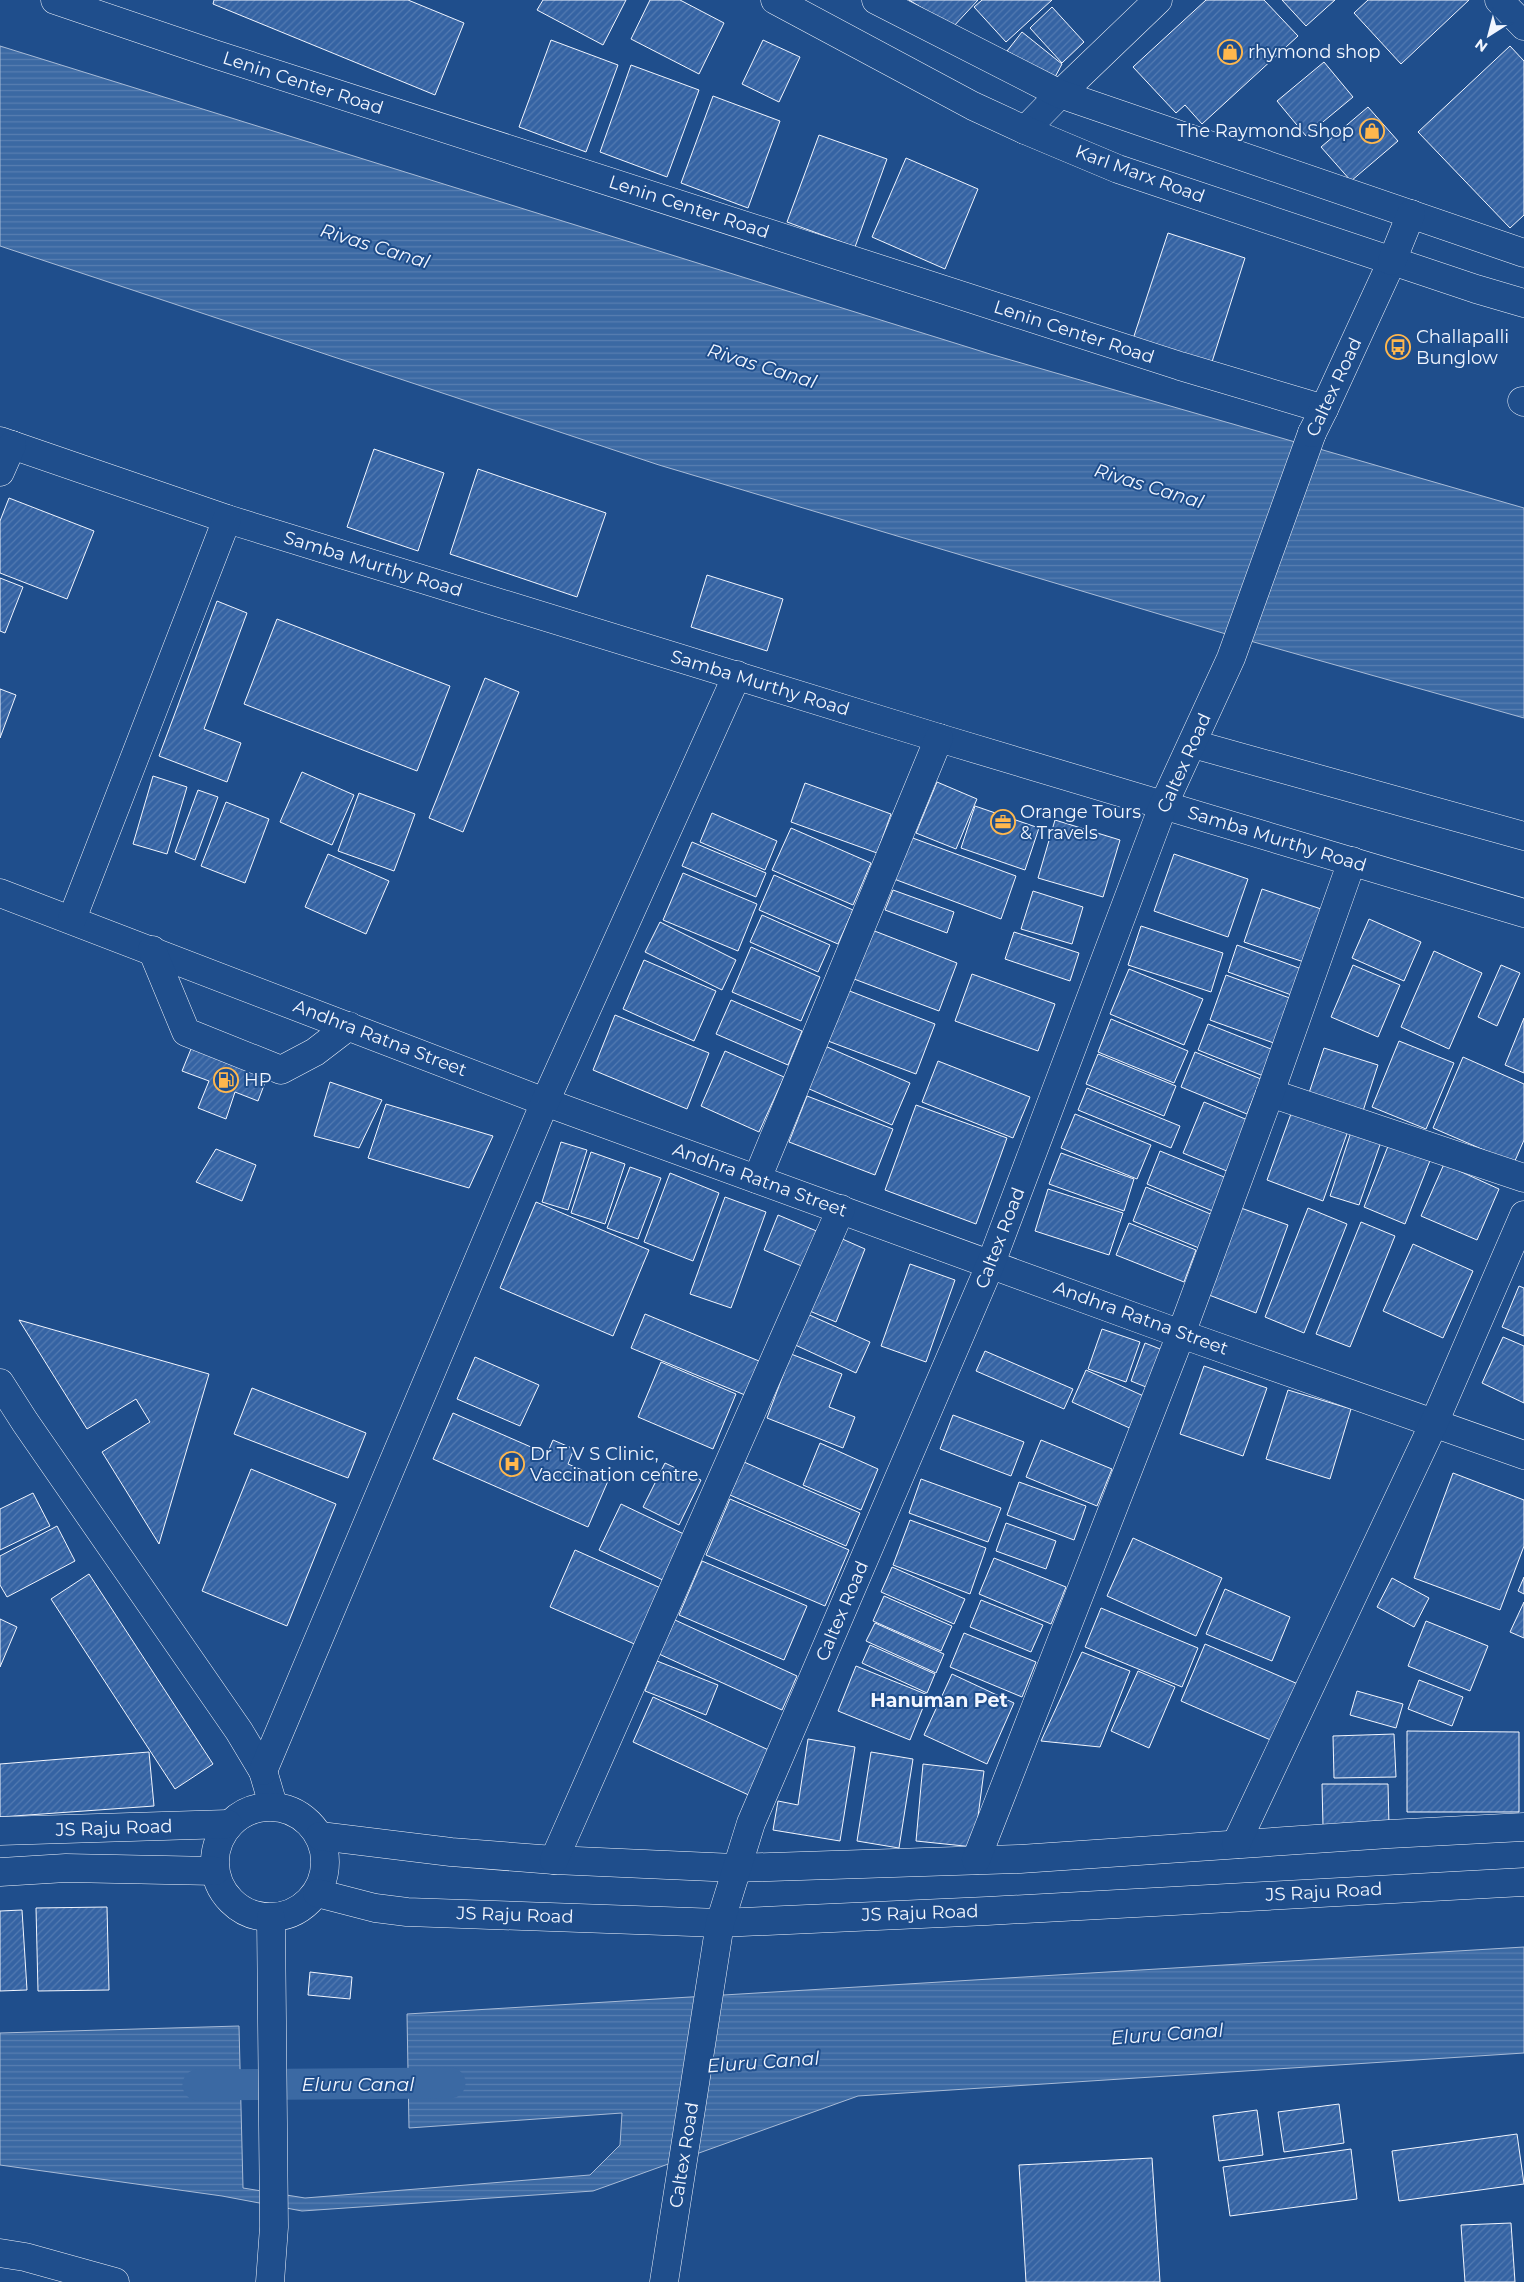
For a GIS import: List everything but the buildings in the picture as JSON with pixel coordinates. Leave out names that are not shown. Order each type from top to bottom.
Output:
[{"type":"street","name":"Lenin Center Road","points":[[56,0],[223,57],[1142,354],[1318,421]]},
{"type":"street","points":[[876,0],[1060,94],[1522,250]]},
{"type":"street","points":[[1025,130],[1158,0]]},
{"type":"street","points":[[1499,0],[1524,26]]},
{"type":"street","name":"Karl Marx Road","points":[[783,1],[974,106],[1025,130],[1118,169],[1524,303]]},
{"type":"street","name":"Caltex Road","points":[[664,2282],[720,1922],[751,1823],[991,1263],[1164,806],[1231,658],[1318,421],[1412,214]]},
{"type":"street","points":[[0,472],[6,443]]},
{"type":"street","name":"Samba Murthy Road","points":[[6,443],[227,519],[939,738],[1524,913]]},
{"type":"street","points":[[72,920],[227,519]]},
{"type":"street","points":[[263,1771],[545,1102],[737,675]]},
{"type":"street","points":[[757,1179],[939,738]]},
{"type":"street","points":[[1192,744],[1524,836]]},
{"type":"street","points":[[976,1860],[1182,1334],[1352,862]]},
{"type":"street","name":"Andhra Ratna Street","points":[[0,893],[545,1102],[1182,1334],[1524,1455]]},
{"type":"street","points":[[152,950],[186,1032],[281,1070],[315,1052],[350,1026]]},
{"type":"street","points":[[1270,1094],[1524,1178]]},
{"type":"street","points":[[554,1860],[841,1209]]},
{"type":"street","points":[[1236,1844],[1434,1423],[1524,1214]]},
{"type":"street","points":[[0,1383],[12,1418],[240,1731],[263,1771],[273,1806]]},
{"type":"street","points":[[273,1806],[300,1814],[320,1836],[327,1865],[317,1893],[297,1912],[271,1918],[245,1912],[225,1896],[215,1871],[216,1846],[228,1824],[248,1810],[273,1806]]},
{"type":"street","name":"JS Raju Road","points":[[0,1831],[228,1824]]},
{"type":"street","points":[[320,1836],[451,1852],[554,1860],[736,1868],[1020,1859],[1524,1827]]},
{"type":"street","points":[[0,1872],[66,1868],[215,1871]]},
{"type":"street","name":"JS Raju Road","points":[[317,1893],[375,1908],[407,1912],[720,1922],[988,1911],[1524,1882]]},
{"type":"street","points":[[270,2282],[274,2227],[271,1918]]},
{"type":"street","points":[[0,2253],[25,2257],[115,2282]]},
{"type":"water","name":"Rivas Canal","points":[[0,46],[990,354],[1524,508],[1524,718],[1236,637],[659,465],[0,246]]},
{"type":"water","points":[[1524,1947],[1524,2053],[858,2096],[593,2191],[302,2211],[222,2196],[0,2165],[0,2033],[239,2026],[243,2188],[305,2198],[590,2175],[620,2145],[622,2113],[409,2128],[407,2014]]},
{"type":"waterway","name":"Eluru Canal","points":[[198,2085],[450,2083]]},
{"type":"place","name":"rhymond shop","points":[[1230,52]]},
{"type":"place","name":"The Raymond Shop","points":[[1372,131]]},
{"type":"place","name":"Challapalli Bunglow","points":[[1398,347]]},
{"type":"place","name":"Orange Tours & Travels","points":[[1003,822]]},
{"type":"place","name":"HP","points":[[226,1080]]},
{"type":"place","name":"Dr T V S Clinic, Vaccination centre","points":[[512,1464]]},
{"type":"district","name":"Hanuman Pet","points":[[939,1700]]}]
